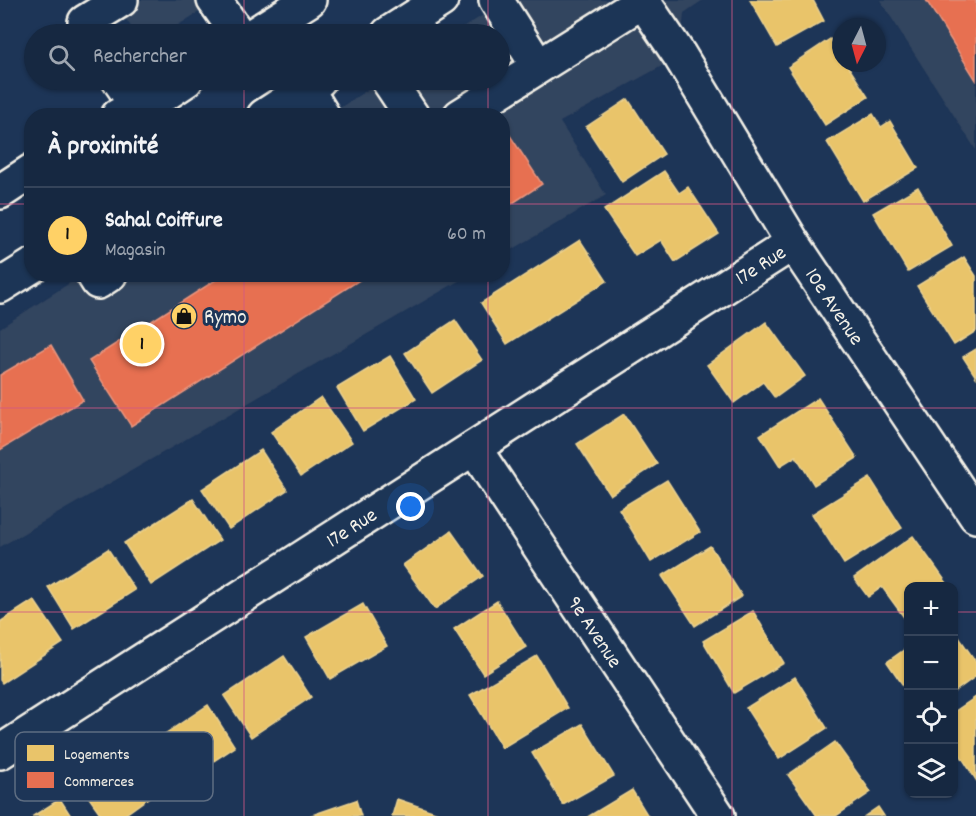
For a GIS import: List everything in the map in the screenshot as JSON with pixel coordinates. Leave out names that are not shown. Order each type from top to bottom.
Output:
[{"type":"street","points":[[84,19],[121,0]]},
{"type":"street","points":[[214,0],[231,24]]},
{"type":"street","points":[[271,24],[309,0]]},
{"type":"street","points":[[404,24],[441,0]]},
{"type":"street","points":[[496,0],[538,66]]},
{"type":"street","points":[[510,84],[642,1]]},
{"type":"street","name":"10e Avenue","points":[[642,1],[680,56],[793,243],[976,516]]},
{"type":"street","points":[[123,90],[131,108]]},
{"type":"street","points":[[140,108],[171,90]]},
{"type":"street","points":[[276,108],[303,90]]},
{"type":"street","points":[[314,90],[320,108]]},
{"type":"street","points":[[395,90],[407,108]]},
{"type":"street","points":[[472,108],[501,90]]},
{"type":"street","points":[[0,192],[24,176]]},
{"type":"street","name":"17e Rue","points":[[31,732],[793,243]]},
{"type":"street","points":[[0,286],[24,271]]},
{"type":"street","name":"9e Avenue","points":[[474,448],[718,816]]},
{"type":"street","name":"17e Rue","points":[[0,752],[15,742]]},
{"type":"shaded area","points":[[113,0],[218,0],[180,24],[129,24]]},
{"type":"shaded area","points":[[507,0],[703,0],[684,13],[680,56],[560,122],[606,195],[510,251],[510,108],[339,108],[367,90],[510,90],[510,24],[469,24]]},
{"type":"shaded area","points":[[880,0],[976,0],[976,150]]},
{"type":"shaded area","points":[[71,282],[457,282],[0,547],[0,328]]},
{"type":"building: Logements","points":[[750,0],[813,0],[824,21],[777,47]]},
{"type":"building: Logements","points":[[830,39],[832,42],[832,72],[852,72],[868,97],[825,125],[788,67]]},
{"type":"building: Logements","points":[[628,99],[664,154],[622,182],[586,127]]},
{"type":"building: Logements","points":[[873,114],[881,127],[890,121],[918,168],[863,201],[827,142]]},
{"type":"building: Logements","points":[[664,171],[679,193],[688,187],[719,234],[675,262],[661,240],[635,256],[604,210]]},
{"type":"building: Logements","points":[[918,187],[952,246],[908,272],[873,213]]},
{"type":"building: Logements","points":[[580,240],[607,281],[507,344],[481,303]]},
{"type":"building: Logements","points":[[964,257],[976,276],[976,331],[954,345],[917,286]]},
{"type":"building: Logements","points":[[455,320],[482,360],[432,393],[405,353]]},
{"type":"building: Logements","points":[[766,322],[805,376],[775,398],[763,382],[734,403],[707,365]]},
{"type":"building: Logements","points":[[976,349],[976,377],[963,357]]},
{"type":"building: Logements","points":[[390,356],[416,399],[363,431],[337,388]]},
{"type":"building: Logements","points":[[321,397],[352,442],[301,476],[271,432]]},
{"type":"building: Logements","points":[[818,398],[857,458],[814,485],[796,456],[780,466],[760,435]]},
{"type":"building: Logements","points":[[624,414],[657,464],[610,495],[577,444]]},
{"type":"building: Logements","points":[[261,450],[287,490],[229,529],[202,489]]},
{"type":"building: Logements","points":[[870,478],[902,528],[844,564],[812,514]]},
{"type":"building: Logements","points":[[667,480],[700,532],[651,562],[619,509]]},
{"type":"building: Logements","points":[[193,499],[220,540],[151,585],[124,543]]},
{"type":"building: Logements","points":[[451,531],[483,576],[435,609],[403,565]]},
{"type":"building: Logements","points":[[913,536],[946,582],[904,582],[904,617],[882,587],[868,597],[854,578]]},
{"type":"building: Logements","points":[[710,546],[742,596],[695,626],[662,576]]},
{"type":"building: Logements","points":[[108,549],[135,590],[74,629],[48,587]]},
{"type":"building: Logements","points":[[34,600],[63,643],[2,683],[0,680],[0,622]]},
{"type":"building: Logements","points":[[497,601],[526,647],[483,674],[454,629]]},
{"type":"building: Logements","points":[[363,604],[387,646],[330,679],[306,637]]},
{"type":"building: Logements","points":[[753,611],[784,663],[734,693],[703,641]]},
{"type":"building: Logements","points":[[958,636],[976,662],[976,676],[958,689]]},
{"type":"building: Logements","points":[[904,650],[904,687],[887,662]]},
{"type":"building: Logements","points":[[284,656],[311,697],[251,737],[224,696]]},
{"type":"building: Logements","points":[[537,656],[568,708],[502,748],[470,695]]},
{"type":"building: Logements","points":[[795,677],[827,728],[779,759],[746,708]]},
{"type":"building: Logements","points":[[976,697],[976,780],[958,751],[958,709]]},
{"type":"building: Logements","points":[[208,705],[235,747],[213,761],[213,732],[168,732]]},
{"type":"building: Logements","points":[[582,724],[614,776],[563,805],[532,753]]},
{"type":"building: Logements","points":[[835,742],[871,792],[836,816],[817,816],[788,775]]},
{"type":"building: Logements","points":[[632,790],[648,816],[589,816]]},
{"type":"building: Logements","points":[[397,799],[447,816],[392,816]]},
{"type":"building: Logements","points":[[356,800],[361,816],[309,816]]},
{"type":"building: Logements","points":[[57,801],[61,801],[71,816],[33,816]]},
{"type":"building: Logements","points":[[91,801],[144,801],[123,816],[102,816]]},
{"type":"building: Logements","points":[[878,807],[884,816],[865,816]]},
{"type":"building: Commerces","points":[[926,0],[976,0],[976,80]]},
{"type":"building: Commerces","points":[[510,136],[542,184],[510,205]]},
{"type":"building: Commerces","points":[[212,282],[356,282],[131,426],[89,361]]},
{"type":"building: Commerces","points":[[51,345],[83,400],[0,450],[0,375]]},
{"type":"place","name":"Rymo","points":[[184,316]]},
{"type":"place","name":"Sahal Coiffure","points":[[142,344]]}]
